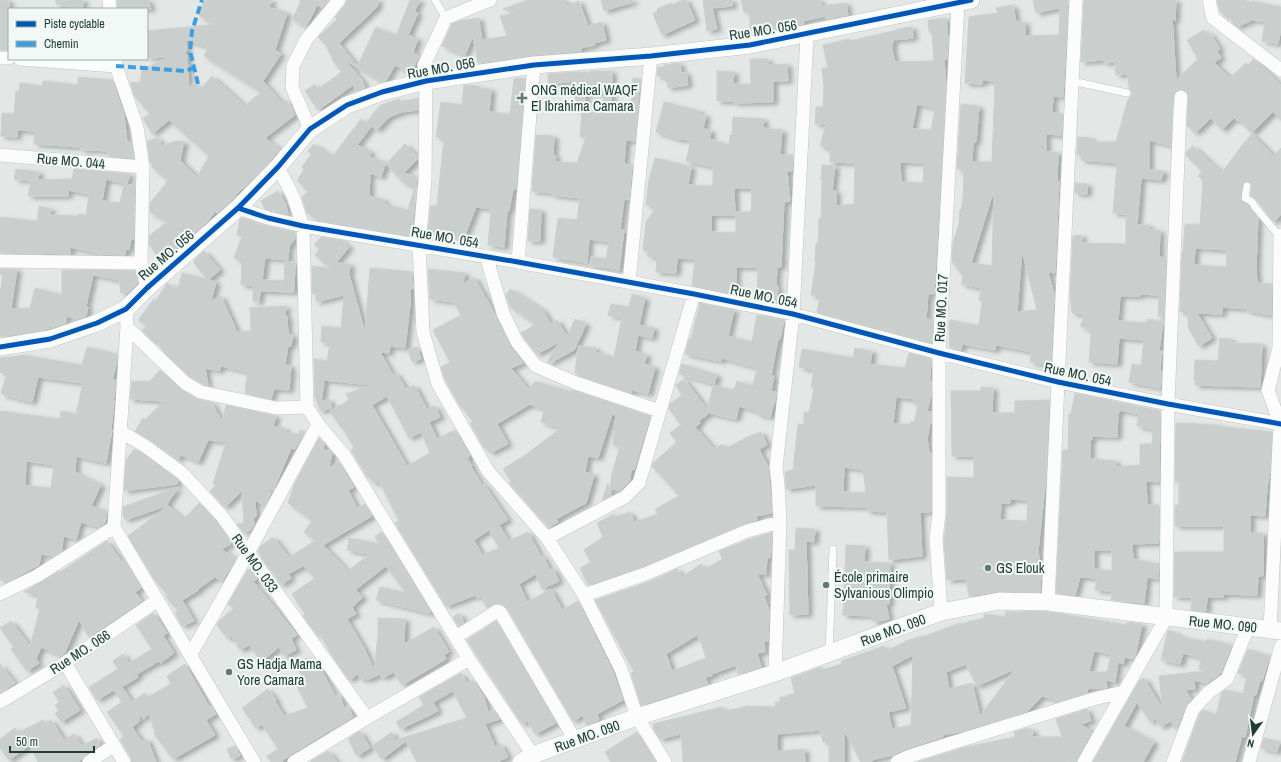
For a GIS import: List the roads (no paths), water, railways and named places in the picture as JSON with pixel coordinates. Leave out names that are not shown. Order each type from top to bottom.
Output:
[{"type":"street","points":[[310,129],[292,87],[293,66],[306,40],[339,0]]},
{"type":"street","points":[[490,0],[446,18],[424,65],[426,81],[425,180],[419,245],[423,332],[438,384],[488,471],[546,538],[584,594],[621,669],[638,717],[665,762]]},
{"type":"street","points":[[1048,602],[1076,0]]},
{"type":"street","points":[[1209,0],[1214,18],[1281,70]]},
{"type":"street","name":"Rue MO. 056","points":[[0,347],[50,338],[97,323],[126,309],[147,288],[238,208],[278,167],[310,129],[347,105],[382,92],[426,81],[534,65],[651,56],[750,45],[807,35],[964,2]]},
{"type":"street","name":"Rue MO. 017","points":[[941,612],[936,538],[939,514],[939,353],[964,2]]},
{"type":"street","points":[[775,673],[780,522],[776,467],[793,314],[807,35]]},
{"type":"street","points":[[629,282],[651,56]]},
{"type":"street","points":[[44,60],[116,63],[137,127],[143,167],[141,263],[147,288]]},
{"type":"street","points":[[518,262],[534,65]]},
{"type":"street","points":[[1084,762],[1166,618],[1168,404],[1181,97]]},
{"type":"street","name":"Rue MO. 044","points":[[0,156],[143,167]]},
{"type":"street","points":[[278,167],[293,196],[303,226],[307,408],[318,424],[344,455],[456,637],[527,759]]},
{"type":"street","name":"Rue MO. 054","points":[[238,208],[268,218],[303,226],[486,256],[694,294],[793,314],[939,353],[1058,382],[1280,424]]},
{"type":"street","points":[[1276,630],[1280,424],[1268,390],[1279,348],[1280,236]]},
{"type":"street","points":[[486,256],[503,313],[517,342],[536,366],[576,383],[660,411]]},
{"type":"street","points":[[0,261],[141,263]]},
{"type":"street","points":[[546,538],[625,497],[639,483],[694,294]]},
{"type":"street","points":[[126,309],[127,327],[114,527],[254,762]]},
{"type":"street","points":[[127,327],[185,383],[201,392],[276,408],[307,408]]},
{"type":"street","points":[[190,654],[248,553],[318,424]]},
{"type":"street","name":"Rue MO. 033","points":[[120,431],[145,446],[182,473],[221,515],[367,718]]},
{"type":"street","points":[[584,594],[645,574],[747,531],[780,522]]},
{"type":"street","points":[[0,594],[37,576],[114,527]]},
{"type":"street","name":"Rue MO. 066","points":[[0,702],[64,663],[158,600]]},
{"type":"street","name":"Rue MO. 090","points":[[527,759],[638,717],[775,673],[941,612],[999,601],[1048,602],[1166,618],[1276,630]]},
{"type":"street","points":[[456,637],[497,612],[500,612],[575,740]]},
{"type":"street","points":[[1173,762],[1193,709],[1209,692],[1227,679],[1248,627]]},
{"type":"street","points":[[1249,762],[1281,646]]},
{"type":"street","points":[[294,762],[469,659]]},
{"type":"street","points":[[64,663],[124,762]]},
{"type":"street","points":[[897,762],[910,756],[1086,701],[1123,692]]},
{"type":"street","points":[[89,762],[113,746]]},
{"type":"lane","points":[[435,0],[446,18]]},
{"type":"lane","points":[[1072,81],[1128,93]]},
{"type":"lane","points":[[1247,186],[1245,198],[1252,202],[1280,236]]},
{"type":"lane","points":[[829,653],[833,550]]},
{"type":"place","name":"ONG médical WAQF El Ibrahima Camara","points":[[522,98]]},
{"type":"place","name":"GS Elouk","points":[[988,568]]},
{"type":"place","name":"École primaire Sylvanious Olimpio","points":[[826,585]]},
{"type":"place","name":"GS Hadja Mama Yore Camara","points":[[229,672]]}]
